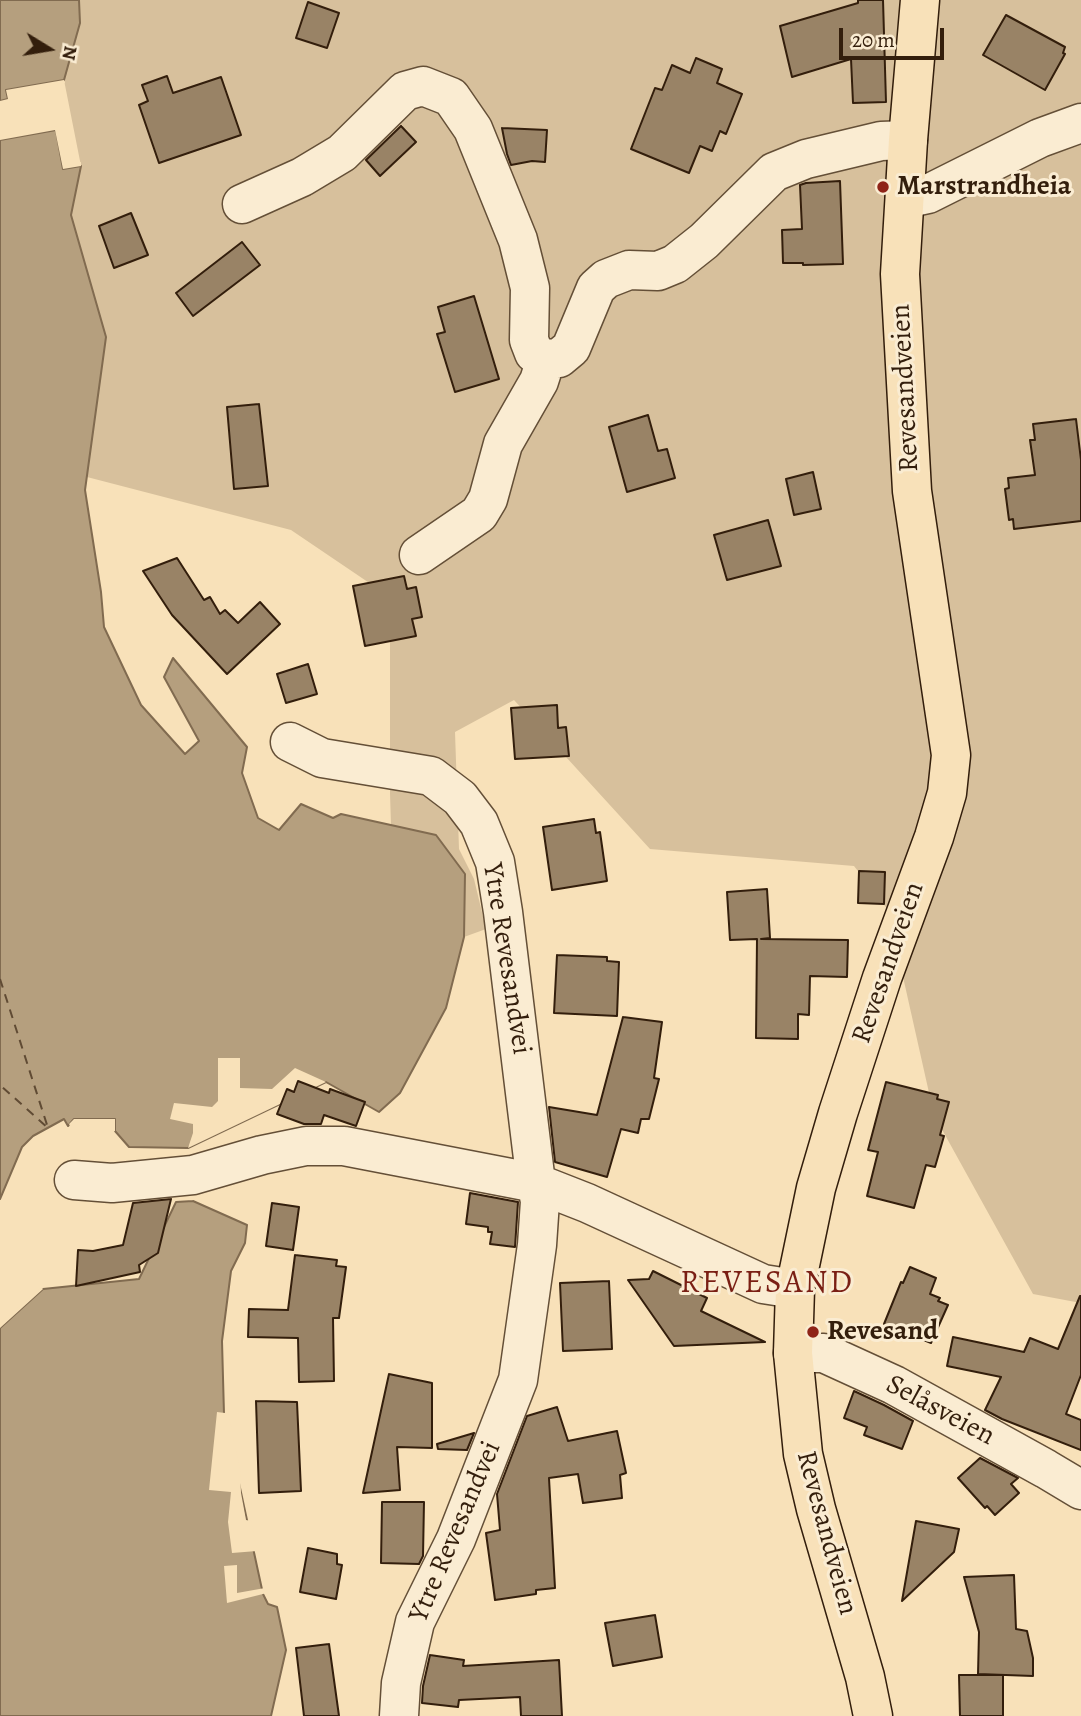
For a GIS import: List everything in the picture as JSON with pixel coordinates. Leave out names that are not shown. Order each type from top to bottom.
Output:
[{"type":"main road","name":"Revesandveien","points":[[873,1716],[865,1677],[816,1509],[803,1454],[793,1353],[794,1289],[816,1188],[838,1112],[881,978],[934,836],[947,793],[951,755],[912,491],[900,274],[920,0]]},
{"type":"street","points":[[242,204],[302,177],[342,153],[405,91],[422,86],[450,97],[473,129],[518,240],[530,288],[530,340],[534,353],[546,359],[559,358],[571,348],[596,288],[606,279],[629,270],[659,271],[674,264],[705,241],[774,172],[806,159],[881,141],[908,140]]},
{"type":"street","points":[[905,199],[928,194],[1040,138],[1081,123]]},
{"type":"street","points":[[419,555],[479,514],[488,499],[503,444],[539,382],[546,359]]},
{"type":"street","name":"Ytre Revesandvei","points":[[290,742],[322,758],[431,776],[460,798],[479,823],[495,862],[540,1201],[537,1245],[518,1380],[456,1539],[415,1622],[401,1683],[399,1716]]},
{"type":"street","points":[[74,1180],[112,1183],[193,1175],[306,1146],[344,1146],[536,1183],[587,1203],[763,1284],[794,1289]]},
{"type":"street","name":"Selåsveien","points":[[793,1353],[824,1353],[894,1385],[1081,1490]]},
{"type":"shaded area","points":[[0,0],[79,0],[80,23],[64,80],[6,90],[8,99],[0,101]]},
{"type":"shaded area","points":[[79,0],[1081,0],[1081,1303],[1033,1294],[934,1115],[888,910],[854,866],[650,849],[514,700],[455,732],[459,849],[474,879],[486,929],[464,937],[465,874],[436,835],[391,825],[390,597],[291,530],[87,477],[106,337],[71,215],[81,166],[64,80],[80,23]]},
{"type":"shaded area","points":[[56,130],[63,169],[81,166],[71,215],[106,337],[85,490],[104,627],[141,705],[185,754],[199,741],[164,677],[173,658],[247,747],[242,773],[258,818],[279,830],[301,804],[333,818],[341,814],[436,835],[465,874],[464,937],[446,1008],[400,1093],[379,1112],[326,1082],[188,1148],[129,1147],[115,1131],[115,1119],[74,1119],[68,1126],[64,1119],[33,1136],[22,1147],[0,1199],[0,140]]},
{"type":"shaded area","points":[[193,1201],[247,1225],[245,1243],[231,1271],[222,1341],[224,1414],[263,1594],[268,1604],[277,1607],[286,1650],[271,1716],[0,1716],[0,1328],[43,1289],[139,1279],[176,1202]]},
{"type":"pier","points":[[64,80],[65,83],[10,93],[10,102],[0,104],[0,101],[8,99],[6,90]]},
{"type":"pier","points":[[57,126],[66,165],[81,162],[81,166],[63,169],[55,130],[0,140],[0,137]]},
{"type":"pier","points":[[218,1058],[240,1058],[240,1088],[272,1089],[295,1068],[326,1082],[188,1148],[193,1124],[170,1119],[174,1103],[212,1107],[218,1101]]},
{"type":"pier","points":[[74,1119],[115,1119],[115,1131],[112,1132],[112,1122],[76,1123],[71,1128],[69,1124]]},
{"type":"pier","points":[[41,1287],[43,1289],[0,1328],[0,1323]]},
{"type":"pier","points":[[227,1407],[240,1470],[246,1520],[251,1521],[257,1551],[232,1553],[228,1522],[231,1492],[209,1490],[217,1412],[225,1413]]},
{"type":"pier","points":[[237,1565],[237,1593],[265,1588],[267,1593],[227,1603],[224,1566]]},
{"type":"building","points":[[858,0],[883,0],[886,102],[853,103],[851,59],[792,77],[780,26],[858,3]]},
{"type":"building","points":[[308,2],[339,13],[327,48],[296,38]]},
{"type":"building","points":[[1006,15],[1065,47],[1065,54],[1045,90],[983,55]]},
{"type":"building","points":[[696,58],[722,69],[717,83],[742,94],[726,134],[720,131],[712,151],[700,146],[689,173],[631,149],[655,88],[662,90],[672,65],[690,73]]},
{"type":"building","points":[[167,76],[173,93],[221,77],[241,135],[159,163],[139,105],[148,101],[142,85]]},
{"type":"building","points":[[401,126],[416,142],[380,176],[366,160]]},
{"type":"building","points":[[502,128],[547,130],[545,162],[532,161],[511,165]]},
{"type":"building","points":[[840,181],[843,264],[783,263],[782,230],[802,229],[800,185]]},
{"type":"building","points":[[131,213],[148,255],[114,268],[99,226]]},
{"type":"building","points":[[242,242],[260,265],[193,316],[176,293]]},
{"type":"building","points":[[474,296],[499,379],[455,392],[437,334],[445,332],[438,307]]},
{"type":"building","points":[[259,404],[268,486],[234,489],[227,407]]},
{"type":"building","points":[[648,415],[658,451],[667,449],[675,478],[627,492],[609,427]]},
{"type":"building","points":[[1076,419],[1081,460],[1081,521],[1014,529],[1013,519],[1009,520],[1005,489],[1009,488],[1008,478],[1035,475],[1030,440],[1035,440],[1033,424]]},
{"type":"building","points":[[813,472],[821,509],[794,515],[786,479]]},
{"type":"building","points":[[768,520],[781,566],[727,580],[714,535]]},
{"type":"building","points":[[177,558],[204,600],[210,597],[220,614],[225,610],[238,623],[260,602],[280,624],[227,674],[172,615],[143,571]]},
{"type":"building","points":[[404,576],[407,589],[416,587],[422,617],[412,619],[416,636],[365,646],[353,586]]},
{"type":"building","points":[[308,664],[317,694],[286,703],[277,674]]},
{"type":"building","points":[[557,705],[558,728],[566,727],[569,756],[515,759],[511,708]]},
{"type":"building","points":[[594,819],[596,833],[600,832],[607,881],[552,890],[543,827]]},
{"type":"building","points":[[859,871],[885,872],[884,904],[858,903]]},
{"type":"building","points":[[767,889],[770,938],[761,939],[848,940],[847,977],[810,976],[809,1015],[798,1014],[798,1039],[756,1038],[757,939],[730,940],[727,892]]},
{"type":"building","points":[[557,955],[607,957],[607,961],[619,962],[617,1016],[554,1013]]},
{"type":"building","points":[[623,1017],[662,1022],[654,1078],[659,1079],[649,1119],[641,1119],[638,1133],[621,1129],[607,1177],[555,1162],[549,1107],[597,1115]]},
{"type":"building","points":[[298,1081],[329,1093],[330,1089],[365,1102],[356,1126],[324,1115],[321,1124],[304,1124],[277,1114],[287,1089],[294,1092]]},
{"type":"building","points":[[886,1082],[938,1095],[937,1099],[949,1102],[940,1135],[944,1136],[935,1167],[926,1165],[914,1208],[867,1196],[878,1152],[868,1150]]},
{"type":"building","points":[[470,1193],[518,1202],[515,1247],[490,1244],[492,1232],[488,1232],[488,1227],[466,1224]]},
{"type":"building","points":[[171,1199],[158,1253],[139,1265],[140,1272],[76,1286],[78,1250],[93,1251],[123,1245],[133,1203]]},
{"type":"building","points":[[272,1203],[299,1207],[293,1250],[266,1246]]},
{"type":"building","points":[[295,1255],[337,1260],[336,1266],[346,1267],[339,1318],[333,1318],[334,1381],[299,1382],[298,1338],[248,1337],[249,1309],[288,1310]]},
{"type":"building","points":[[910,1267],[936,1278],[930,1294],[948,1305],[931,1343],[884,1324]]},
{"type":"building","points":[[653,1271],[707,1298],[701,1311],[765,1342],[674,1346],[628,1280],[649,1279]]},
{"type":"building","points":[[609,1281],[612,1349],[563,1351],[560,1283]]},
{"type":"building","points":[[1080,1296],[1081,1375],[1066,1414],[1081,1420],[1081,1450],[985,1410],[1001,1377],[947,1366],[953,1337],[1024,1352],[1030,1338],[1058,1349]]},
{"type":"building","points":[[389,1374],[432,1383],[432,1448],[397,1447],[400,1490],[363,1493]]},
{"type":"building","points":[[854,1391],[913,1421],[902,1449],[864,1435],[867,1427],[844,1418]]},
{"type":"building","points":[[256,1401],[297,1402],[301,1491],[259,1493]]},
{"type":"building","points":[[557,1407],[568,1441],[617,1431],[626,1473],[620,1475],[622,1498],[583,1503],[578,1474],[549,1478],[555,1588],[536,1590],[536,1594],[495,1600],[486,1533],[500,1530],[497,1494],[527,1416]]},
{"type":"building","points":[[474,1433],[467,1450],[438,1449],[437,1444]]},
{"type":"building","points":[[980,1458],[1018,1478],[1011,1484],[1019,1493],[995,1515],[987,1506],[985,1508],[958,1478]]},
{"type":"building","points":[[382,1502],[424,1502],[423,1556],[419,1564],[381,1563]]},
{"type":"building","points":[[916,1521],[959,1529],[954,1552],[902,1601]]},
{"type":"building","points":[[308,1548],[337,1554],[337,1564],[342,1565],[336,1599],[300,1592]]},
{"type":"building","points":[[1014,1575],[1016,1629],[1027,1631],[1033,1658],[1033,1676],[978,1674],[979,1632],[964,1577]]},
{"type":"building","points":[[655,1615],[662,1657],[613,1666],[605,1623]]},
{"type":"building","points":[[329,1644],[339,1716],[304,1716],[296,1648]]},
{"type":"building","points":[[430,1655],[464,1660],[463,1666],[559,1660],[562,1716],[521,1716],[520,1697],[459,1700],[458,1707],[422,1703]]},
{"type":"building","points":[[959,1675],[1003,1675],[1003,1716],[960,1716]]},
{"type":"ferry route","points":[[0,979],[48,1128],[0,1085]]},
{"type":"place","name":"Marstrandheia","points":[[883,187]]},
{"type":"place","name":"Revesand","points":[[813,1332]]},
{"type":"district","name":"REVESAND","points":[[767,1284]]}]
